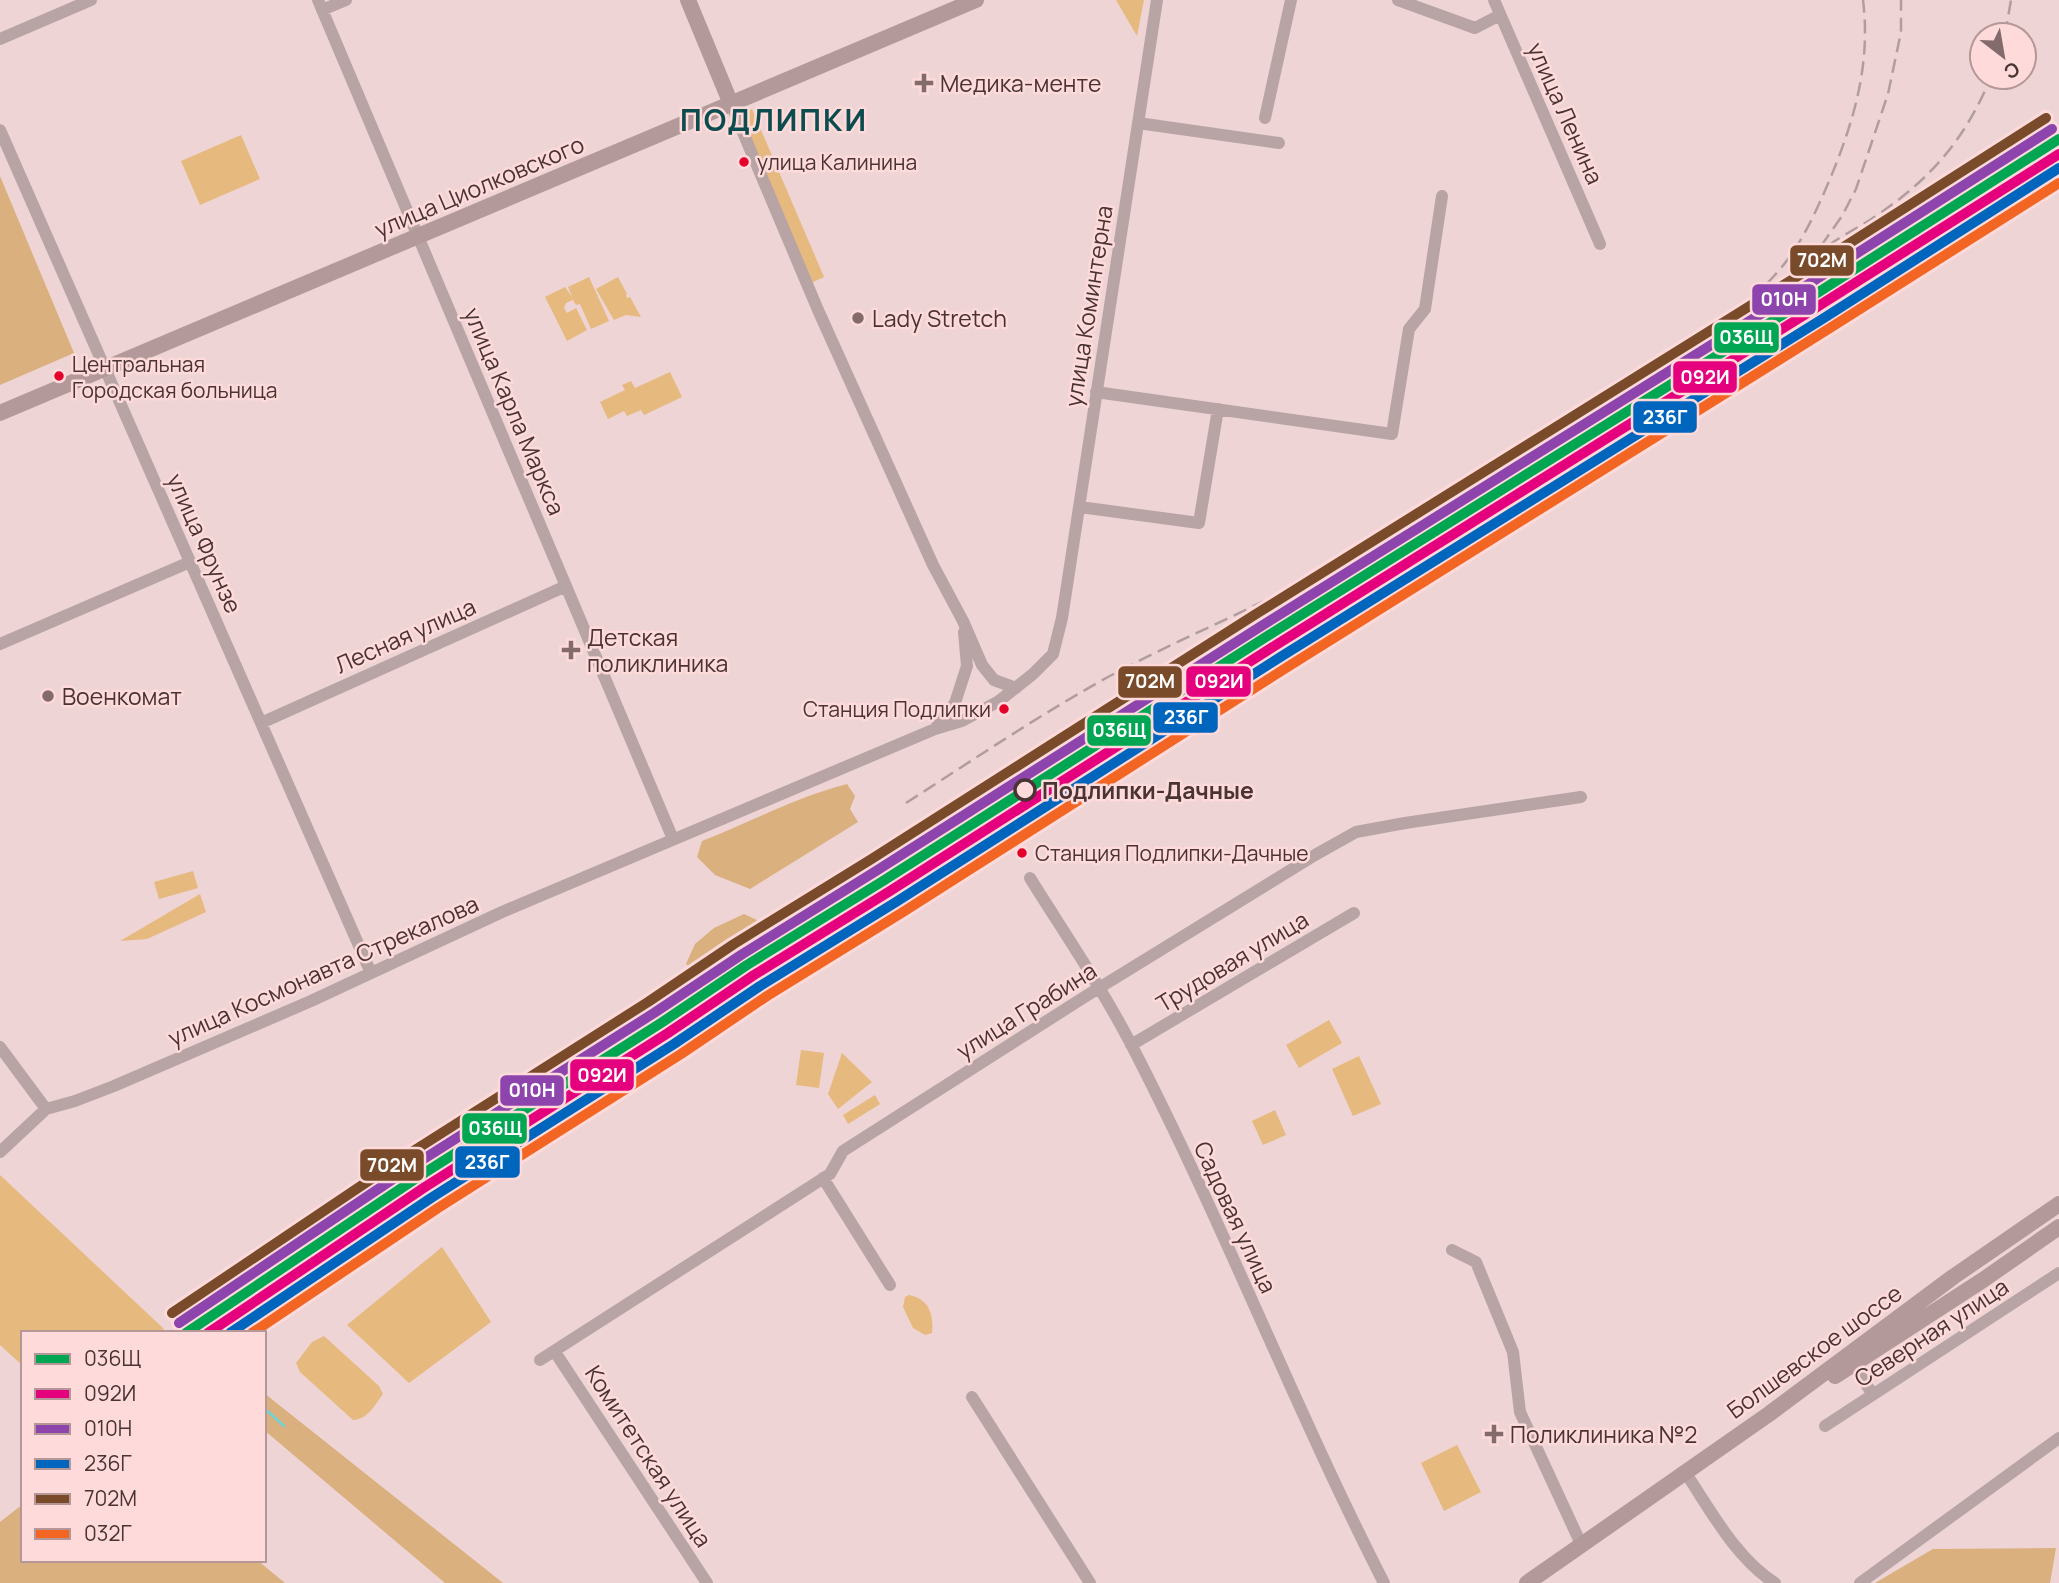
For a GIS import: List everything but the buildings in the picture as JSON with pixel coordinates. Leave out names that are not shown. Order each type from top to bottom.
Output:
[{"type":"main road","points":[[688,0],[731,104]]},
{"type":"main road","name":"улица Циолковского","points":[[0,413],[976,0]]},
{"type":"main road","name":"Болшевское шоссе","points":[[1527,1583],[1769,1414],[1953,1277],[2059,1204]]},
{"type":"main road","points":[[1769,1414],[1854,1365],[2059,1227]]},
{"type":"street","points":[[0,38],[91,0]]},
{"type":"street","points":[[320,5],[346,0]]},
{"type":"street","name":"улица Коминтерна","points":[[935,729],[962,720],[999,701],[1053,654],[1062,618],[1080,507],[1157,0]]},
{"type":"street","points":[[1265,118],[1291,0]]},
{"type":"street","points":[[1398,0],[1475,28],[1500,15]]},
{"type":"street","name":"улица Ленина","points":[[1494,0],[1600,244]]},
{"type":"street","name":"улица Карла Маркса","points":[[320,5],[673,839]]},
{"type":"street","points":[[731,104],[828,332],[933,565],[963,621],[982,665],[994,680],[1016,688]]},
{"type":"street","points":[[1138,122],[1279,143]]},
{"type":"street","name":"улица Фрунзе","points":[[0,130],[371,973]]},
{"type":"street","points":[[1096,392],[1391,434],[1409,329],[1425,309],[1442,196]]},
{"type":"street","points":[[1080,507],[1199,523],[1218,409]]},
{"type":"street","points":[[0,644],[190,562]]},
{"type":"street","name":"Лесная улица","points":[[261,723],[566,586]]},
{"type":"street","points":[[935,729],[954,703],[967,666],[963,621]]},
{"type":"street","points":[[954,703],[962,720]]},
{"type":"street","name":"улица Космонавта Стрекалова","points":[[0,1152],[46,1109],[114,1086],[311,1001],[471,925],[935,729]]},
{"type":"street","name":"улица Грабина","points":[[540,1360],[830,1174],[843,1150],[1099,988],[1356,832],[1405,822],[1581,797]]},
{"type":"street","name":"Садовая улица","points":[[1030,878],[1099,988],[1131,1045],[1384,1583]]},
{"type":"street","name":"Трудовая улица","points":[[1131,1045],[1354,913]]},
{"type":"street","points":[[0,1047],[46,1109]]},
{"type":"street","points":[[823,1178],[890,1285]]},
{"type":"street","points":[[1452,1250],[1476,1262],[1513,1352],[1520,1412],[1581,1544]]},
{"type":"street","name":"Северная улица","points":[[1825,1426],[2059,1273]]},
{"type":"street","name":"Комитетская улица","points":[[555,1352],[707,1583]]},
{"type":"street","points":[[1854,1365],[1873,1395]]},
{"type":"street","points":[[972,1397],[1090,1583]]},
{"type":"street","points":[[1860,1583],[2059,1438]]},
{"type":"street","points":[[1685,1472],[1733,1544],[1766,1578],[1775,1583]]},
{"type":"shaded area","points":[[1116,0],[1144,0],[1137,36]]},
{"type":"shaded area","points":[[752,109],[824,277],[811,283],[739,115]]},
{"type":"shaded area","points":[[241,135],[260,179],[200,205],[181,161]]},
{"type":"shaded area","name":"Центральная Городская больница","points":[[0,176],[74,353],[0,385]]},
{"type":"shaded area","points":[[589,277],[609,321],[591,329],[580,304],[576,305],[573,300],[566,303],[564,308],[567,313],[576,308],[587,330],[567,341],[545,297],[565,287],[572,297],[568,287]]},
{"type":"shaded area","points":[[618,277],[627,298],[630,297],[641,317],[626,315],[614,320],[596,289]]},
{"type":"shaded area","points":[[670,372],[682,397],[644,415],[641,410],[627,416],[624,411],[608,419],[600,402],[625,390],[622,385],[631,381],[635,388]]},
{"type":"shaded area","points":[[847,784],[855,796],[850,809],[858,822],[750,889],[715,875],[697,857],[702,841],[792,803]]},
{"type":"shaded area","points":[[193,871],[198,888],[159,899],[154,882]]},
{"type":"shaded area","points":[[200,894],[206,912],[147,939],[120,941]]},
{"type":"shaded area","points":[[744,914],[761,922],[754,945],[732,963],[701,978],[686,964],[695,944],[714,928]]},
{"type":"shaded area","points":[[1329,1020],[1342,1043],[1299,1068],[1286,1045]]},
{"type":"shaded area","points":[[801,1050],[824,1053],[819,1088],[796,1085]]},
{"type":"shaded area","points":[[842,1053],[872,1082],[838,1109],[828,1094]]},
{"type":"shaded area","points":[[1359,1056],[1381,1104],[1353,1116],[1332,1069]]},
{"type":"shaded area","points":[[875,1095],[880,1104],[848,1124],[843,1115]]},
{"type":"shaded area","points":[[1275,1110],[1286,1135],[1263,1145],[1252,1121]]},
{"type":"shaded area","points":[[0,1175],[164,1329],[21,1331],[21,1364],[0,1345]]},
{"type":"shaded area","points":[[442,1247],[491,1322],[409,1383],[347,1325]]},
{"type":"shaded area","points":[[909,1295],[921,1300],[929,1308],[932,1333],[925,1335],[913,1328],[903,1307],[905,1297]]},
{"type":"shaded area","points":[[324,1336],[379,1386],[383,1394],[363,1417],[353,1420],[300,1372],[296,1363],[312,1342]]},
{"type":"shaded area","points":[[266,1395],[503,1583],[445,1583],[266,1432]]},
{"type":"shaded area","points":[[1457,1445],[1481,1492],[1444,1511],[1421,1463]]},
{"type":"shaded area","points":[[21,1506],[21,1562],[259,1562],[285,1583],[0,1583],[0,1522]]},
{"type":"shaded area","points":[[2056,1548],[2050,1583],[1875,1583],[1933,1549]]},
{"type":"waterway","points":[[266,1410],[284,1426]]},
{"type":"railway","points":[[906,803],[1031,722],[1108,677],[1290,588],[1375,539],[1670,358],[1747,303],[1774,276],[1799,242],[1819,205],[1839,157],[1853,114],[1862,69],[1865,47],[1863,0]]},
{"type":"railway","points":[[1821,246],[1842,216],[1856,189],[1888,94],[1901,32],[1901,0]]},
{"type":"railway","points":[[2007,21],[2011,0]]},
{"type":"railway","points":[[1749,315],[1821,251],[1896,202],[1930,172],[1958,138],[1985,91]]},
{"type":"railway","points":[[1729,339],[2059,132]]},
{"type":"railway","points":[[586,1078],[717,994]]},
{"type":"transit line","name":"702М","points":[[172,1313],[404,1157],[734,944],[2046,118]]},
{"type":"transit line","name":"010Н","points":[[179,1323],[411,1167],[741,955],[2052,129]]},
{"type":"transit line","name":"036Щ","points":[[189,1331],[418,1177],[661,1023],[747,965],[2059,139]]},
{"type":"transit line","name":"092И","points":[[211,1331],[425,1187],[668,1033],[754,975],[2059,154]]},
{"type":"transit line","name":"236Г","points":[[233,1331],[431,1198],[674,1044],[760,986],[2059,168]]},
{"type":"transit line","name":"032Г","points":[[255,1331],[438,1208],[681,1054],[767,996],[2059,183]]},
{"type":"place","name":"Медика-менте","points":[[924,83]]},
{"type":"place","name":"улица Калинина","points":[[744,162]]},
{"type":"place","name":"Lady Stretch","points":[[858,318]]},
{"type":"place","name":"Центральная Городская больница","points":[[59,376]]},
{"type":"place","name":"Детская поликлиника","points":[[571,650]]},
{"type":"place","name":"Военкомат","points":[[48,696]]},
{"type":"place","name":"Станция Подлипки","points":[[1004,709]]},
{"type":"place","name":"Подлипки-Дачные","points":[[1025,790]]},
{"type":"place","name":"Станция Подлипки-Дачные","points":[[1022,853]]},
{"type":"place","name":"Поликлиника №2","points":[[1494,1434]]},
{"type":"district","name":"ПОДЛИПКИ","points":[[774,119]]}]
